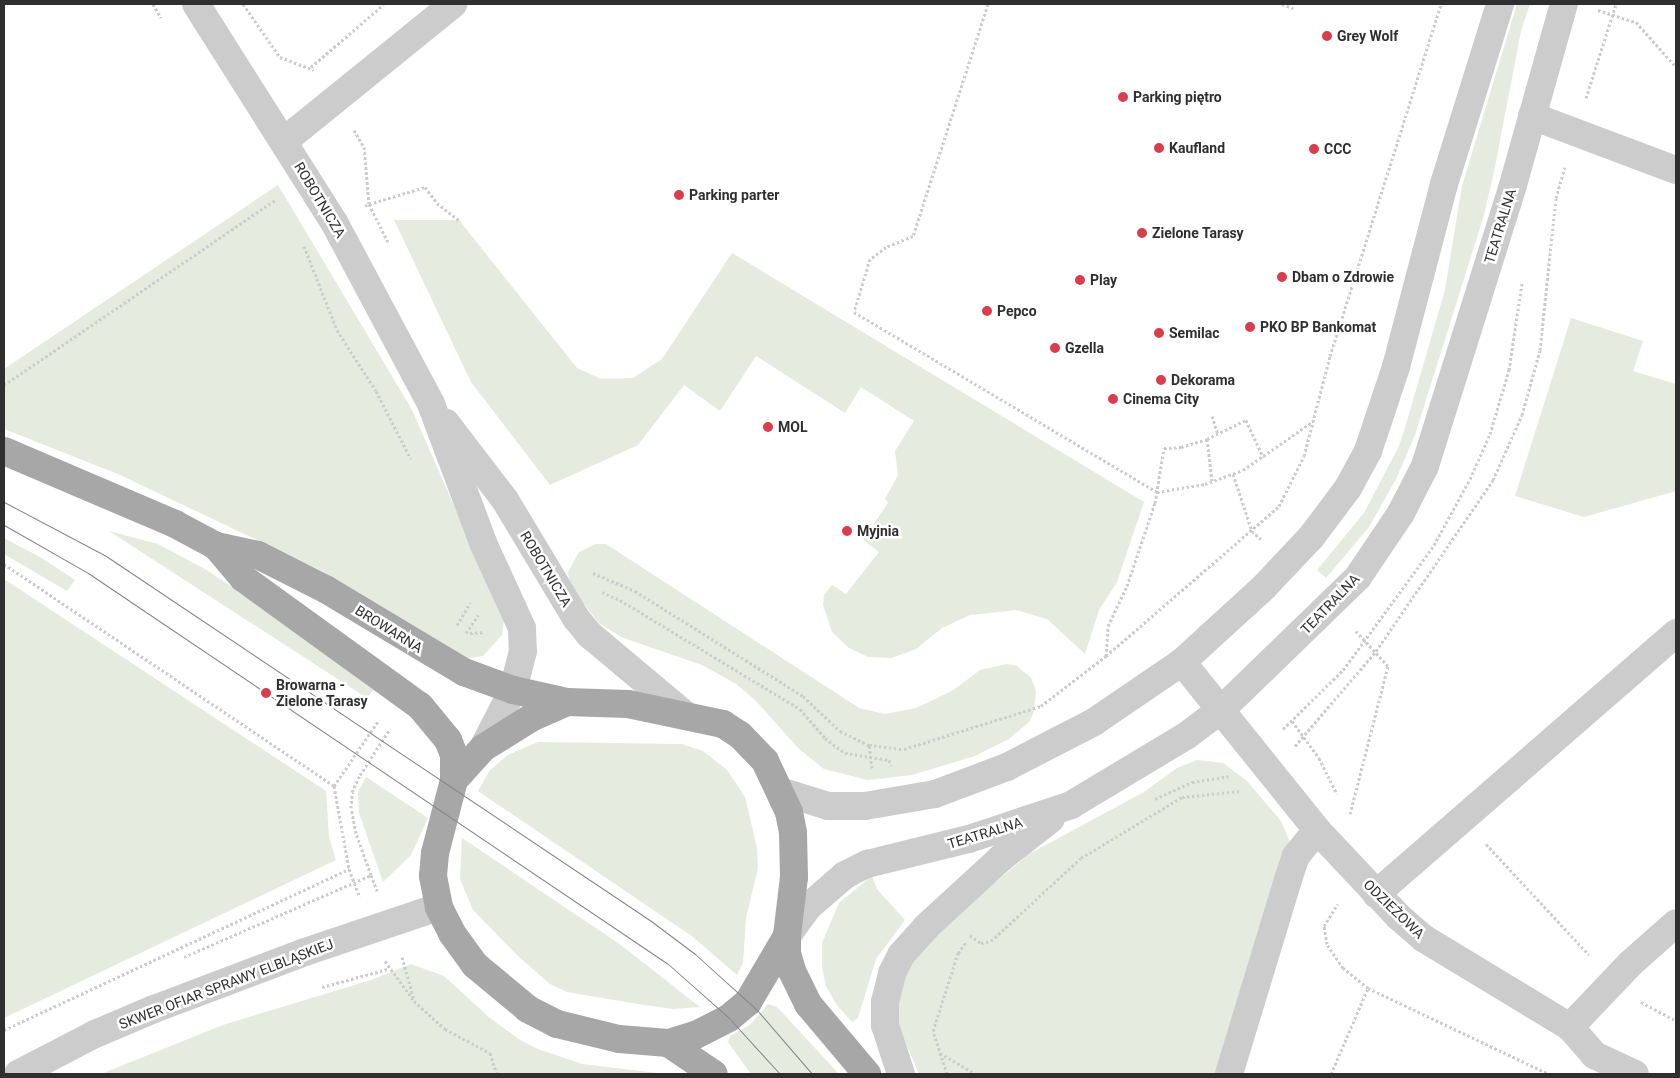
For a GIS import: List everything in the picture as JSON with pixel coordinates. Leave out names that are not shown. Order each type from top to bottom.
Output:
[{"type":"main road","name":"BROWARNA","points":[[4,451],[175,524],[216,546],[258,555],[327,590],[442,662],[513,690],[567,702],[628,704],[683,713],[723,724],[740,735],[765,761],[780,791],[793,833],[793,911],[788,936]]},
{"type":"main road","name":"BROWARNA","points":[[216,546],[243,578],[420,706],[448,740],[454,756],[454,780]]},
{"type":"main road","points":[[567,702],[531,718],[483,748],[454,780],[435,853],[433,876],[439,907],[475,965],[528,1009],[557,1024],[594,1034],[668,1043],[714,1074]]},
{"type":"main road","points":[[668,1043],[714,1026],[748,1002],[788,936]]},
{"type":"main road","points":[[788,936],[786,953],[792,971],[808,1004],[867,1074]]},
{"type":"street","name":"ROBOTNICZA","points":[[196,4],[284,140],[335,224],[431,404],[484,545],[522,628],[522,652],[513,690],[483,748]]},
{"type":"street","points":[[284,140],[453,4]]},
{"type":"street","points":[[780,791],[828,806],[864,806],[935,794],[980,779],[1049,747],[1094,722],[1182,662],[1312,536],[1348,488],[1368,451],[1396,367],[1444,184],[1500,4]]},
{"type":"street","name":"TEATRALNA","points":[[788,936],[826,890],[844,875],[867,864],[969,839],[1071,805],[1186,736],[1222,709],[1330,607],[1380,547],[1425,466],[1532,116],[1564,4]]},
{"type":"street","points":[[1532,116],[1576,130],[1676,170]]},
{"type":"street","name":"ROBOTNICZA","points":[[431,404],[505,500],[576,618],[590,635],[683,713]]},
{"type":"street","points":[[1376,894],[1676,633]]},
{"type":"street","name":"ODZIEŻOWA","points":[[1182,662],[1222,709],[1317,830],[1376,894],[1423,938],[1570,1027],[1594,1055],[1635,1074]]},
{"type":"street","points":[[901,1074],[885,1025],[885,1002],[892,973],[901,955],[926,927],[1001,858],[1071,805]]},
{"type":"street","points":[[1230,1074],[1296,856],[1317,830]]},
{"type":"street","name":"SKWER OFIAR SPRAWY ELBLĄSKIEJ","points":[[18,1074],[95,1034],[154,1009],[439,907]]},
{"type":"street","points":[[1570,1027],[1613,980],[1676,923]]},
{"type":"path","points":[[311,67],[384,4]]},
{"type":"path","points":[[988,4],[913,236],[886,247],[870,259],[854,312],[1157,492],[1181,490],[1233,474],[1263,457],[1313,422]]},
{"type":"path","points":[[1282,4],[1293,8]]},
{"type":"path","points":[[904,749],[1041,706],[1106,656],[1279,506],[1304,456],[1330,356],[1441,4]]},
{"type":"path","points":[[1376,651],[1493,480],[1522,415],[1540,350],[1556,198],[1616,4]]},
{"type":"path","points":[[1598,10],[1636,22],[1676,67]]},
{"type":"path","points":[[415,468],[376,391],[337,330],[302,244],[369,204],[425,187],[437,203],[459,220]]},
{"type":"path","points":[[4,385],[276,200]]},
{"type":"path","points":[[369,204],[390,246]]},
{"type":"path","points":[[1212,416],[1218,434]]},
{"type":"path","points":[[1106,656],[1108,626],[1127,586],[1157,492],[1164,448],[1181,447],[1207,439],[1246,420],[1263,457]]},
{"type":"path","points":[[1207,439],[1212,481]]},
{"type":"path","points":[[1233,474],[1252,531],[1286,563]]},
{"type":"path","points":[[4,564],[334,786],[349,869],[388,969],[414,1001],[445,1029],[490,1053],[498,1074]]},
{"type":"path","points":[[588,568],[594,575],[616,581],[635,591],[803,696],[840,731],[869,745]]},
{"type":"path","points":[[449,629],[463,618],[470,602],[469,594]]},
{"type":"path","points":[[1330,607],[1376,651],[1388,666],[1350,817]]},
{"type":"path","points":[[1152,801],[1192,782],[1234,775],[1258,754],[1343,670],[1365,640]]},
{"type":"path","points":[[1480,837],[1626,994],[1676,1021]]},
{"type":"path","points":[[4,1030],[349,869]]},
{"type":"path","points":[[947,1074],[933,1031],[958,952],[978,929]]},
{"type":"path","points":[[1368,988],[1549,1074]]},
{"type":"path","points":[[940,1052],[976,1074]]},
{"type":"shaded area","points":[[1517,4],[1530,4],[1521,31],[1484,215],[1415,435],[1396,479],[1369,527],[1326,578],[1317,570],[1364,513],[1399,446],[1445,290],[1462,186]]},
{"type":"shaded area","points":[[278,185],[411,408],[504,619],[502,635],[483,656],[463,659],[322,571],[118,474],[4,429],[4,369]]},
{"type":"shaded area","points":[[394,220],[459,220],[577,368],[601,379],[633,378],[662,359],[732,253],[1144,502],[1117,582],[1099,610],[1085,654],[1047,619],[1016,610],[970,615],[942,628],[916,649],[891,658],[868,657],[849,648],[832,632],[823,605],[824,595],[832,585],[846,594],[879,552],[863,540],[888,503],[885,499],[898,475],[895,451],[914,421],[861,387],[845,413],[756,356],[720,411],[684,385],[638,445],[550,485],[471,382]]},
{"type":"shaded area","points":[[1571,318],[1643,341],[1633,371],[1676,384],[1676,491],[1584,517],[1515,496]]},
{"type":"shaded area","points":[[109,531],[158,544],[205,569],[264,608],[373,690],[367,698]]},
{"type":"shaded area","points":[[4,538],[40,557],[75,580],[67,591],[4,554]]},
{"type":"shaded area","points":[[596,544],[606,544],[859,708],[885,714],[916,708],[952,691],[980,670],[1007,664],[1017,666],[1031,678],[1036,691],[1034,712],[1029,722],[1009,739],[975,756],[912,775],[868,780],[824,769],[799,749],[755,700],[736,684],[702,665],[621,637],[599,623],[570,586],[568,572],[579,552]]},
{"type":"shaded area","points":[[4,579],[326,791],[329,837],[336,860],[4,1018]]},
{"type":"shaded area","points":[[538,742],[682,744],[703,751],[727,770],[745,797],[757,848],[758,868],[746,918],[743,963],[737,975],[693,937],[478,791],[490,770],[508,755]]},
{"type":"shaded area","points":[[1197,760],[1223,763],[1247,781],[1281,821],[1296,856],[1229,1074],[919,1074],[898,1025],[896,997],[915,956],[959,913],[1029,854],[1144,792],[1177,768]]},
{"type":"shaded area","points":[[366,777],[428,818],[411,855],[383,882],[359,813],[358,792]]},
{"type":"shaded area","points":[[462,838],[618,943],[700,1007],[673,1009],[638,1004],[567,992],[550,984],[519,957],[473,910],[460,879]]},
{"type":"shaded area","points":[[872,876],[877,889],[905,920],[876,959],[858,1018],[852,1022],[836,1004],[826,986],[822,967],[822,943],[839,903]]},
{"type":"shaded area","points":[[411,964],[444,976],[490,1018],[520,1040],[538,1049],[582,1064],[666,1074],[101,1074],[223,1025],[371,980]]},
{"type":"shaded area","points":[[768,1004],[777,1007],[839,1074],[751,1074],[728,1042],[730,1036],[750,1025]]},
{"type":"tram line","points":[[4,502],[106,556],[651,921],[695,954],[757,1010],[812,1074]]},
{"type":"tram line","points":[[4,525],[88,573],[668,964],[729,1018],[780,1074]]},
{"type":"place","name":"Grey Wolf","points":[[1327,36]]},
{"type":"place","name":"Parking piętro","points":[[1123,97]]},
{"type":"place","name":"Kaufland","points":[[1159,148]]},
{"type":"place","name":"CCC","points":[[1314,149]]},
{"type":"place","name":"Parking parter","points":[[679,195]]},
{"type":"place","name":"Zielone Tarasy","points":[[1142,233]]},
{"type":"place","name":"Dbam o Zdrowie","points":[[1282,277]]},
{"type":"place","name":"Play","points":[[1080,280]]},
{"type":"place","name":"Pepco","points":[[987,311]]},
{"type":"place","name":"PKO BP Bankomat","points":[[1250,327]]},
{"type":"place","name":"Semilac","points":[[1159,333]]},
{"type":"place","name":"Gzella","points":[[1055,348]]},
{"type":"place","name":"Dekorama","points":[[1161,380]]},
{"type":"place","name":"Cinema City","points":[[1113,399]]},
{"type":"place","name":"MOL","points":[[768,427]]},
{"type":"place","name":"Myjnia","points":[[847,531]]},
{"type":"place","name":"Browarna - Zielone Tarasy","points":[[266,693]]}]
